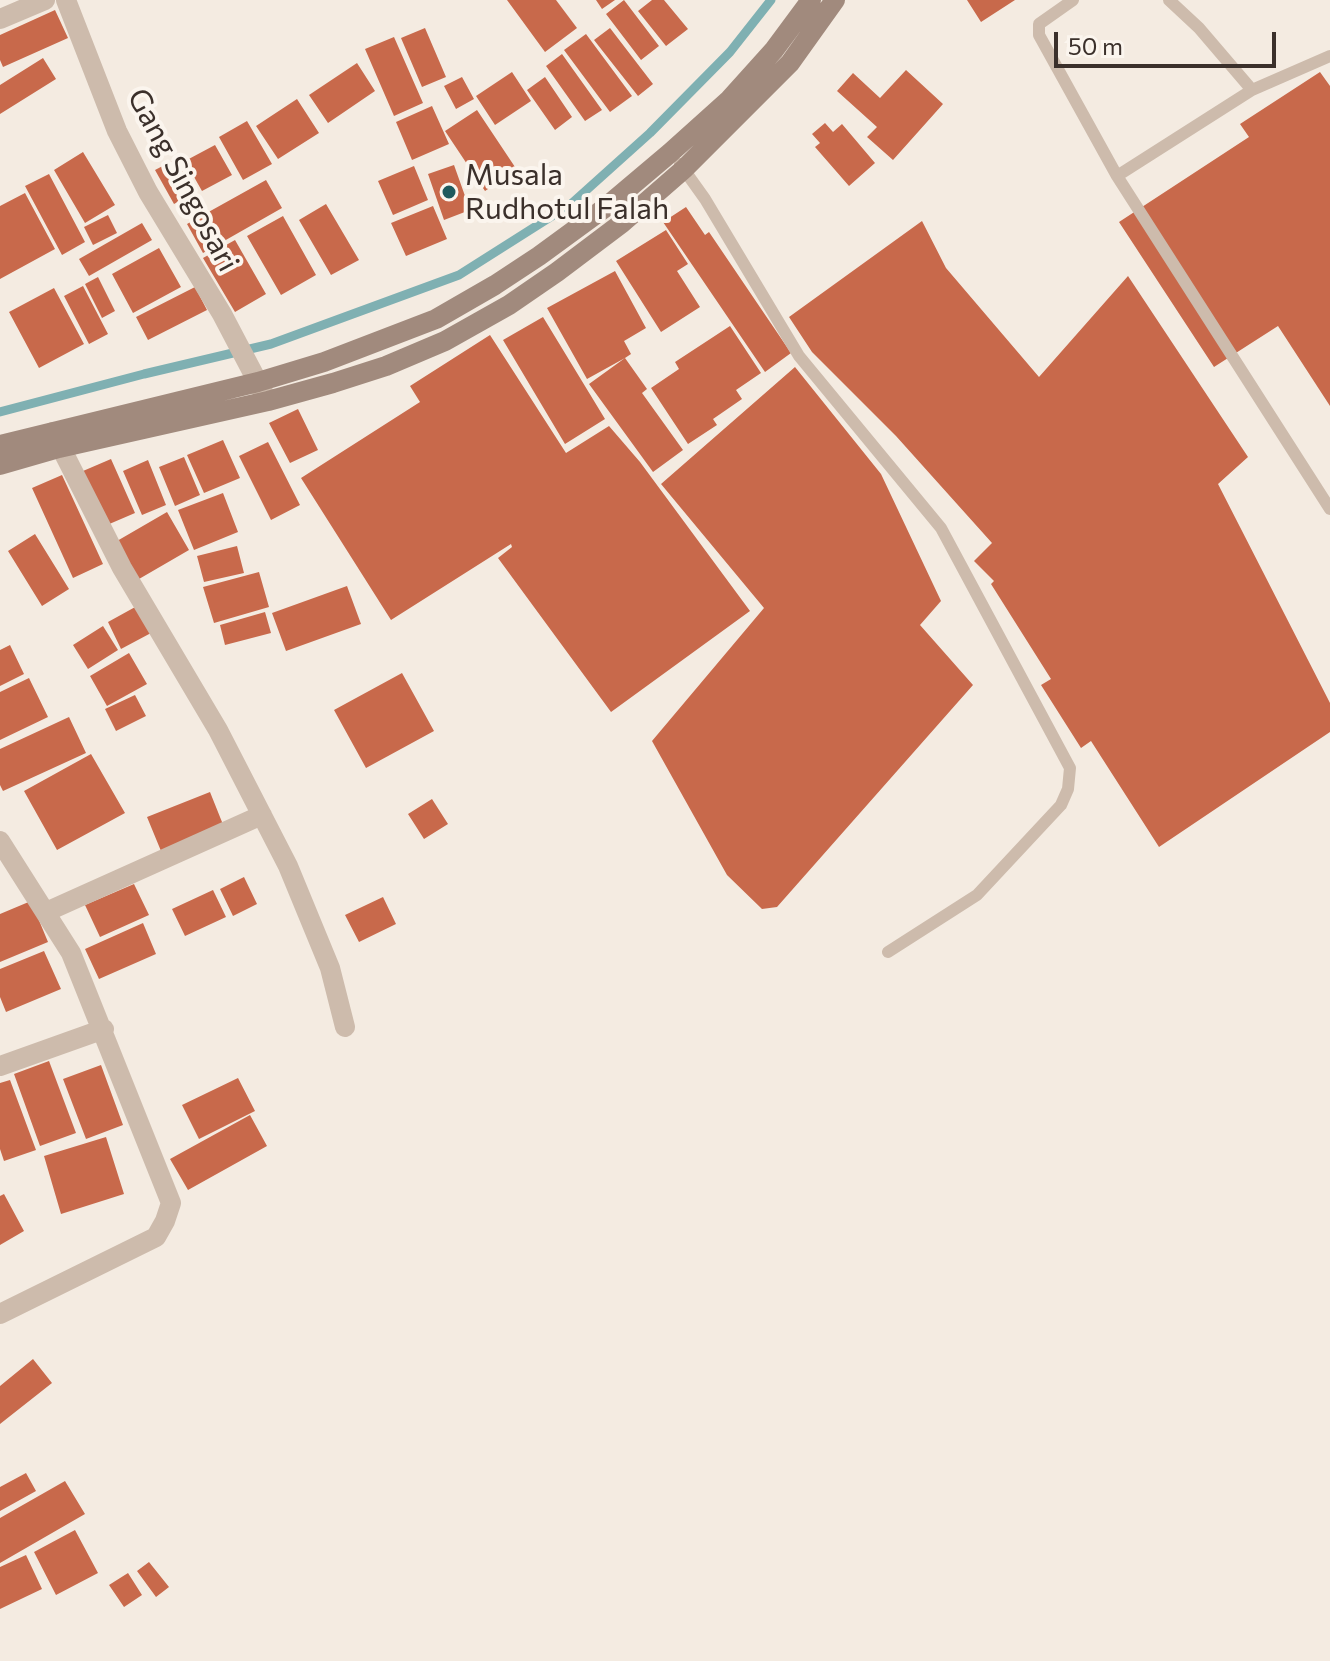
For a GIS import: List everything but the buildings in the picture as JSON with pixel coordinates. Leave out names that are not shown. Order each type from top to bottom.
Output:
[{"type":"main road","points":[[0,465],[56,440],[259,384],[436,319],[539,256],[606,207],[670,153],[729,100],[774,50],[811,0]]},
{"type":"main road","points":[[259,384],[386,366],[445,341],[509,305],[622,223],[684,169],[790,63],[835,0]]},
{"type":"main road","points":[[0,445],[56,440]]},
{"type":"street","points":[[0,19],[45,0]]},
{"type":"street","name":"Gang Singosari","points":[[66,0],[117,131],[148,192],[222,314],[259,384]]},
{"type":"street","points":[[56,440],[122,568],[218,730],[288,866],[330,968],[345,1027]]},
{"type":"street","points":[[46,912],[262,815]]},
{"type":"street","points":[[0,841],[71,953],[104,1029],[171,1203],[156,1237],[0,1314]]},
{"type":"street","points":[[0,1066],[104,1029]]},
{"type":"lane","points":[[1073,0],[1039,24],[1039,35],[1117,176],[1330,509]]},
{"type":"lane","points":[[1169,0],[1199,28],[1252,90]]},
{"type":"lane","points":[[1117,176],[1252,90],[1330,56]]},
{"type":"lane","points":[[670,153],[684,169],[799,356],[941,528],[1070,768],[1068,789],[1061,805],[977,895],[888,952]]},
{"type":"waterway","points":[[0,412],[271,344],[459,275],[571,204],[650,133],[730,52],[771,0]]},
{"type":"place","name":"Musala Rudhotul Falah","points":[[449,192]]}]
